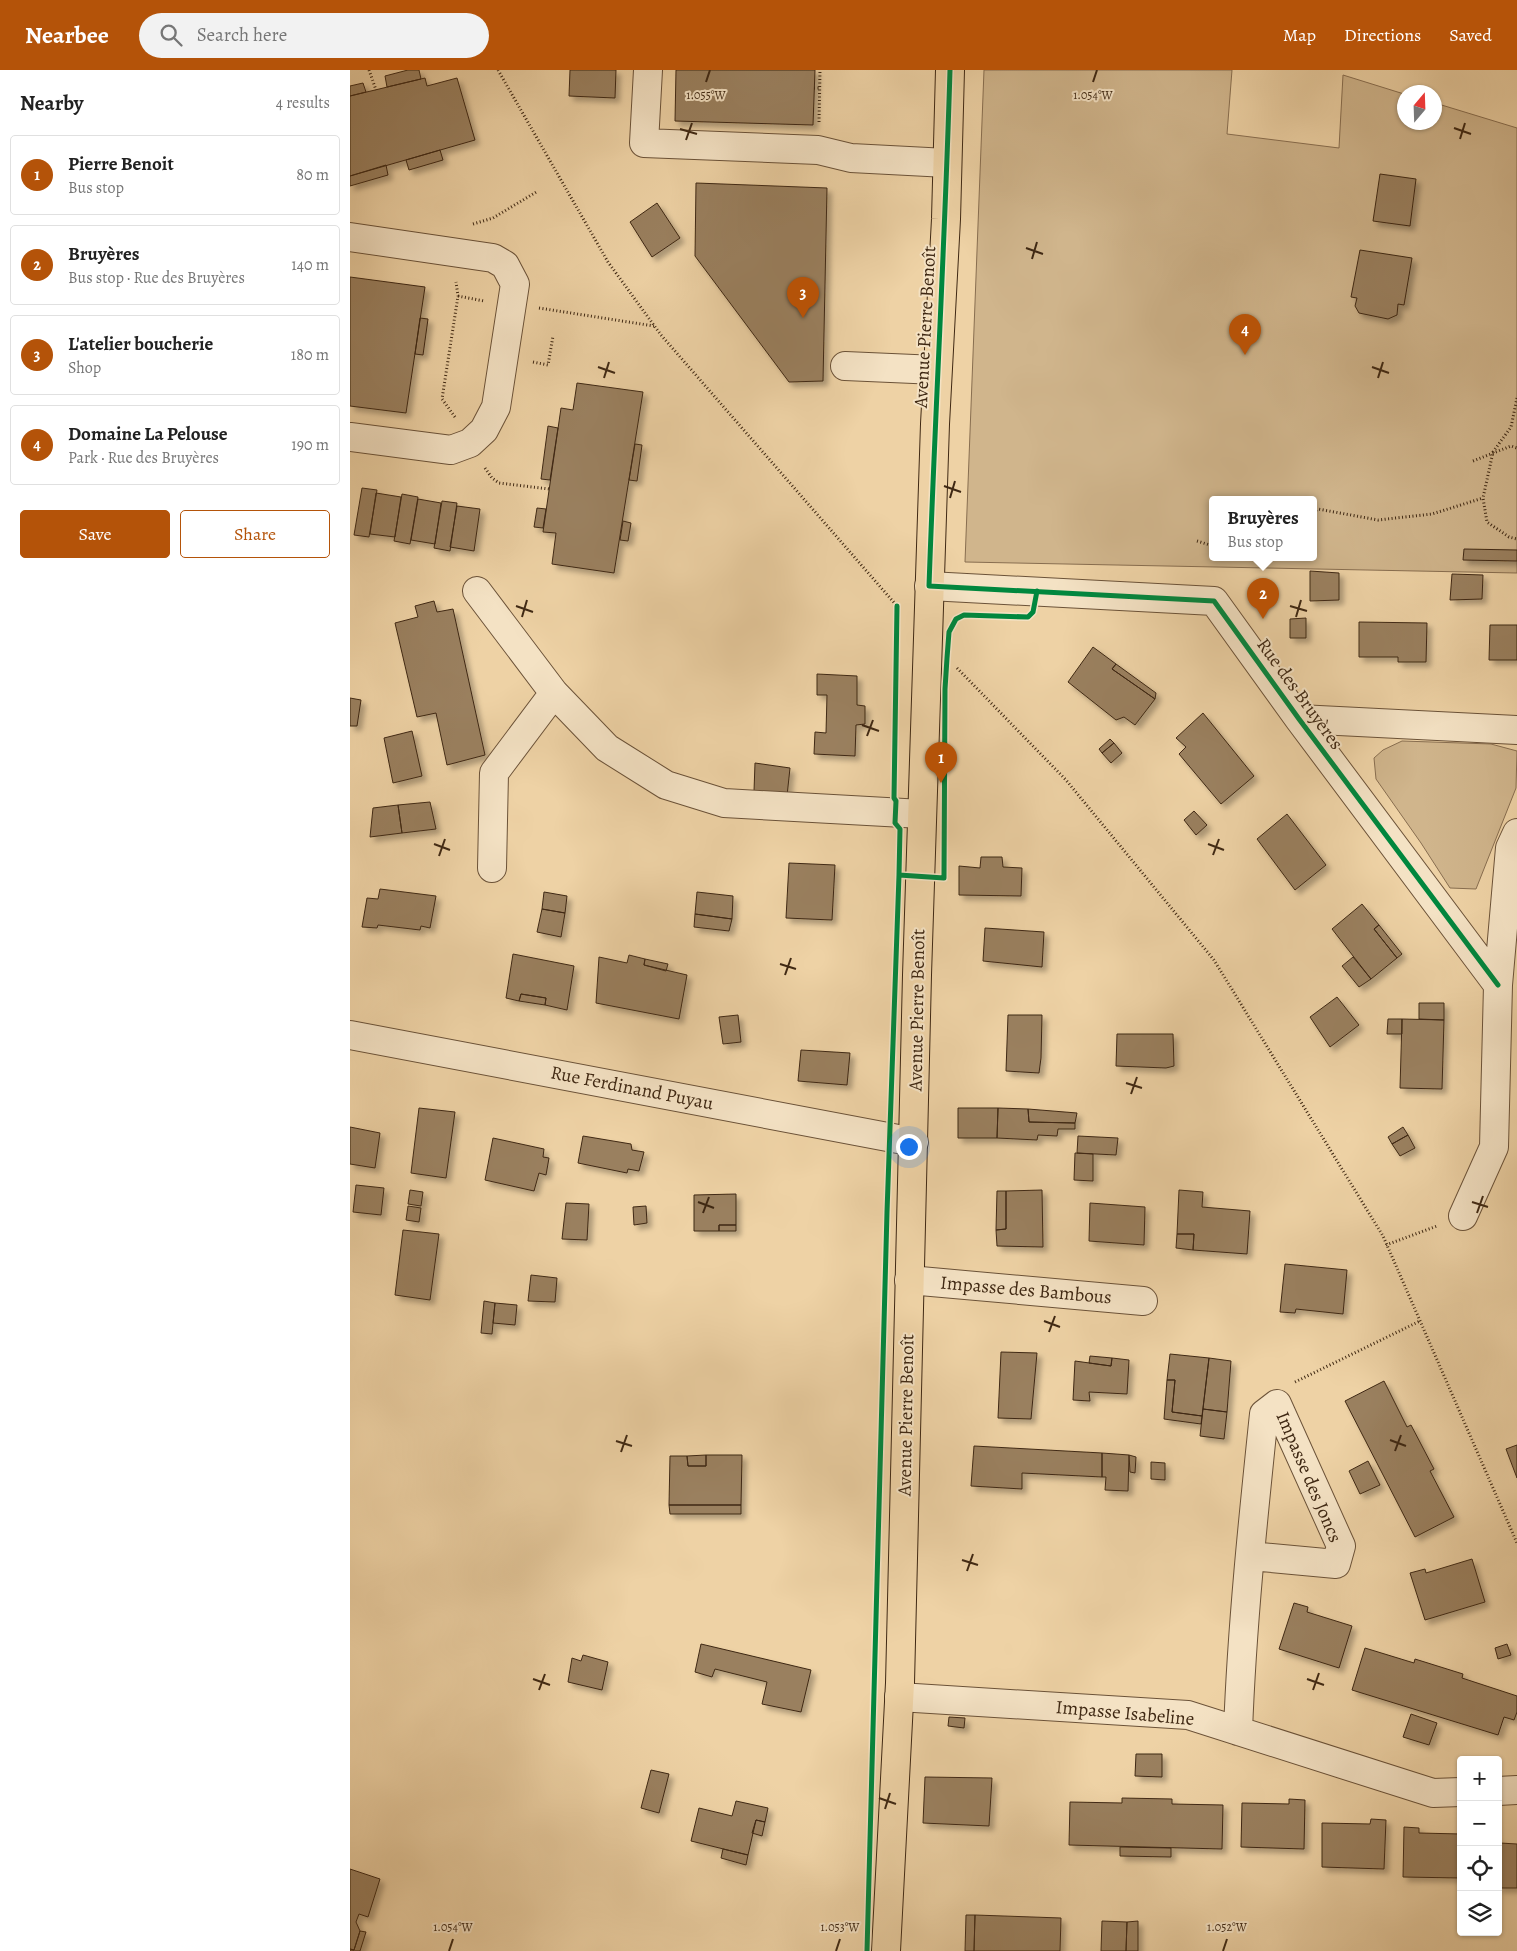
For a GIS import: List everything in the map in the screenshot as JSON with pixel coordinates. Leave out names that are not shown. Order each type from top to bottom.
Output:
[{"type":"main road","name":"Avenue Pierre Benoît","points":[[886,1951],[899,1697],[929,586],[950,70]]},
{"type":"street","points":[[648,70],[644,143],[818,150],[851,158],[947,163]]},
{"type":"street","points":[[350,237],[493,258],[505,265],[515,284],[496,407],[484,430],[470,443],[451,450],[350,436]]},
{"type":"street","points":[[845,366],[937,370]]},
{"type":"street","name":"Rue des Bruyères","points":[[929,586],[1214,601],[1299,719],[1498,985]]},
{"type":"street","points":[[477,591],[554,693],[608,748],[666,785],[724,803],[922,814]]},
{"type":"street","points":[[492,868],[494,773],[554,693]]},
{"type":"street","name":"Rue des Bruyères","points":[[1299,719],[1517,730]]},
{"type":"street","points":[[1463,1216],[1494,1148],[1498,985],[1510,848],[1517,833]]},
{"type":"street","name":"Rue Ferdinand Puyau","points":[[350,1035],[914,1142]]},
{"type":"street","name":"Impasse des Bambous","points":[[909,1280],[1143,1301]]},
{"type":"street","name":"Impasse des Joncs","points":[[1238,1731],[1241,1648],[1250,1556],[1264,1414],[1277,1404],[1341,1546],[1336,1564],[1250,1556]]},
{"type":"street","name":"Impasse Isabeline","points":[[899,1697],[1188,1715],[1433,1793],[1457,1792]]},
{"type":"street","points":[[1502,1790],[1517,1790]]},
{"type":"path","points":[[369,70],[376,90]]},
{"type":"path","points":[[498,70],[608,262],[655,326],[897,606],[897,616]]},
{"type":"path","points":[[819,125],[820,70]]},
{"type":"path","points":[[814,88],[820,88]]},
{"type":"path","points":[[471,224],[494,218],[538,191]]},
{"type":"path","points":[[451,278],[458,282],[458,296],[442,399],[456,419]]},
{"type":"path","points":[[458,296],[489,301]]},
{"type":"path","points":[[536,307],[655,326]]},
{"type":"path","points":[[1517,398],[1511,426],[1493,452],[1483,498],[1487,522],[1509,537],[1517,538]]},
{"type":"path","points":[[1473,461],[1511,446],[1517,448]]},
{"type":"path","points":[[484,466],[492,478],[499,482],[549,489]]},
{"type":"path","points":[[1317,510],[1378,520],[1432,514],[1483,498]]},
{"type":"path","points":[[1197,541],[1209,545]]},
{"type":"path","points":[[954,665],[1066,780],[1214,960],[1378,1228],[1517,1544]]},
{"type":"path","points":[[1386,1245],[1463,1216]]},
{"type":"path","points":[[1277,1404],[1289,1385],[1420,1320]]},
{"type":"shaded area","points":[[984,70],[1232,70],[1227,134],[1339,148],[1343,75],[1397,92],[1397,130],[1442,130],[1442,105],[1517,128],[1517,573],[965,562]]},
{"type":"shaded area","points":[[1402,741],[1491,744],[1517,751],[1516,788],[1476,889],[1450,888],[1376,779],[1374,758],[1383,750]]},
{"type":"building","points":[[408,70],[419,70],[421,79],[387,87],[385,76]]},
{"type":"building","points":[[570,70],[616,70],[615,98],[569,96]]},
{"type":"building","points":[[676,70],[815,70],[813,125],[675,121]]},
{"type":"building","points":[[425,78],[427,86],[457,78],[475,140],[350,176],[350,96]]},
{"type":"building","points":[[363,83],[366,92],[350,96],[350,86]]},
{"type":"building","points":[[440,150],[443,160],[409,170],[406,160]]},
{"type":"building","points":[[386,165],[388,175],[350,186],[350,176]]},
{"type":"building","points":[[1380,174],[1416,179],[1410,226],[1373,221]]},
{"type":"building","points":[[696,183],[827,188],[823,381],[789,382],[695,256]]},
{"type":"building","points":[[657,203],[680,238],[652,257],[630,222]]},
{"type":"building","points":[[1360,250],[1412,258],[1404,305],[1398,304],[1397,315],[1388,319],[1359,313],[1355,306],[1357,298],[1351,297]]},
{"type":"building","points":[[350,277],[425,287],[406,413],[350,406]]},
{"type":"building","points":[[420,318],[428,319],[423,355],[415,354]]},
{"type":"building","points":[[577,383],[643,392],[614,573],[552,564],[556,533],[543,532],[561,408],[573,410]]},
{"type":"building","points":[[548,426],[558,428],[550,480],[541,479]]},
{"type":"building","points":[[635,444],[642,445],[637,481],[629,480]]},
{"type":"building","points":[[362,488],[377,490],[369,537],[354,535]]},
{"type":"building","points":[[376,493],[401,497],[395,537],[370,534]]},
{"type":"building","points":[[402,494],[418,497],[410,544],[394,541]]},
{"type":"building","points":[[418,499],[441,503],[435,544],[411,540]]},
{"type":"building","points":[[442,501],[457,503],[450,551],[434,548]]},
{"type":"building","points":[[457,506],[480,509],[474,551],[450,547]]},
{"type":"building","points":[[537,508],[546,509],[543,528],[534,527]]},
{"type":"building","points":[[623,521],[631,523],[628,541],[620,540]]},
{"type":"building","points":[[1464,549],[1517,550],[1517,561],[1463,560]]},
{"type":"building","points":[[1310,571],[1339,573],[1339,600],[1310,601]]},
{"type":"building","points":[[1452,574],[1483,575],[1482,599],[1450,600]]},
{"type":"building","points":[[434,601],[437,612],[453,609],[485,755],[447,765],[436,713],[417,717],[395,623],[418,617],[415,606]]},
{"type":"building","points":[[1306,618],[1306,638],[1290,638],[1290,619]]},
{"type":"building","points":[[1359,622],[1427,623],[1426,662],[1398,662],[1398,657],[1359,657]]},
{"type":"building","points":[[1490,625],[1517,625],[1517,660],[1489,660]]},
{"type":"building","points":[[1093,647],[1116,664],[1112,669],[1155,699],[1135,725],[1124,717],[1116,720],[1068,682]]},
{"type":"building","points":[[1116,664],[1156,693],[1155,699],[1112,669]]},
{"type":"building","points":[[817,674],[857,676],[857,705],[865,706],[865,724],[856,725],[855,756],[814,754],[815,732],[826,733],[827,695],[817,695]]},
{"type":"building","points":[[350,698],[361,700],[357,726],[350,726]]},
{"type":"building","points":[[1203,713],[1254,776],[1221,804],[1179,754],[1186,747],[1176,738]]},
{"type":"building","points":[[412,731],[422,776],[393,783],[384,738]]},
{"type":"building","points":[[1110,739],[1114,743],[1102,753],[1099,749]]},
{"type":"building","points":[[1114,743],[1122,753],[1111,763],[1102,753]]},
{"type":"building","points":[[755,763],[790,768],[787,796],[754,791]]},
{"type":"building","points":[[430,802],[436,829],[402,833],[398,805]]},
{"type":"building","points":[[398,805],[402,833],[370,837],[373,808]]},
{"type":"building","points":[[1194,811],[1207,825],[1196,835],[1184,820]]},
{"type":"building","points":[[1287,814],[1326,865],[1295,890],[1257,839]]},
{"type":"building","points":[[981,857],[1002,857],[1003,867],[1022,868],[1021,896],[959,895],[959,866],[980,868]]},
{"type":"building","points":[[789,863],[835,865],[832,920],[786,918]]},
{"type":"building","points":[[380,889],[436,896],[430,928],[421,926],[420,930],[378,925],[377,928],[362,927],[367,898],[378,899]]},
{"type":"building","points":[[544,892],[567,896],[565,913],[542,909]]},
{"type":"building","points":[[697,892],[733,896],[732,919],[695,914]]},
{"type":"building","points":[[1362,904],[1379,925],[1374,929],[1397,958],[1371,979],[1332,929]]},
{"type":"building","points":[[542,909],[565,913],[561,937],[537,932]]},
{"type":"building","points":[[695,914],[732,919],[729,931],[694,927]]},
{"type":"building","points":[[1379,925],[1402,954],[1397,958],[1374,929]]},
{"type":"building","points":[[985,928],[1044,932],[1042,967],[983,961]]},
{"type":"building","points":[[513,954],[574,966],[567,1010],[545,1005],[546,998],[521,994],[519,1001],[506,998]]},
{"type":"building","points":[[629,955],[645,959],[644,965],[687,975],[679,1019],[596,1003],[599,957],[627,963]]},
{"type":"building","points":[[1353,957],[1371,979],[1359,987],[1342,966]]},
{"type":"building","points":[[645,959],[668,964],[666,971],[644,965]]},
{"type":"building","points":[[521,994],[546,998],[545,1005],[519,1001]]},
{"type":"building","points":[[1337,997],[1359,1025],[1330,1047],[1310,1017]]},
{"type":"building","points":[[1419,1003],[1444,1003],[1444,1020],[1419,1019]]},
{"type":"building","points":[[738,1015],[741,1042],[723,1044],[719,1017]]},
{"type":"building","points":[[1008,1015],[1042,1015],[1039,1073],[1006,1071]]},
{"type":"building","points":[[1388,1019],[1402,1019],[1402,1034],[1387,1034]]},
{"type":"building","points":[[1402,1019],[1444,1020],[1442,1089],[1400,1088]]},
{"type":"building","points":[[1117,1034],[1173,1034],[1174,1066],[1166,1068],[1116,1066]]},
{"type":"building","points":[[801,1050],[850,1053],[847,1085],[798,1081]]},
{"type":"building","points":[[419,1108],[455,1112],[446,1178],[411,1173]]},
{"type":"building","points":[[958,1108],[998,1108],[997,1138],[958,1138]]},
{"type":"building","points":[[998,1108],[1028,1109],[1029,1122],[1075,1123],[1075,1129],[1058,1129],[1057,1136],[1038,1135],[1037,1140],[997,1138]]},
{"type":"building","points":[[1028,1109],[1077,1113],[1075,1123],[1029,1122]]},
{"type":"building","points":[[350,1127],[380,1133],[375,1168],[350,1164]]},
{"type":"building","points":[[1403,1127],[1408,1135],[1392,1144],[1388,1137]]},
{"type":"building","points":[[1408,1135],[1415,1148],[1400,1156],[1392,1144]]},
{"type":"building","points":[[583,1136],[631,1144],[632,1150],[644,1152],[639,1171],[628,1169],[627,1173],[578,1163]]},
{"type":"building","points":[[1078,1136],[1118,1138],[1116,1155],[1077,1153]]},
{"type":"building","points":[[493,1138],[544,1149],[543,1157],[549,1158],[546,1175],[539,1173],[534,1191],[485,1180]]},
{"type":"building","points":[[1075,1153],[1093,1154],[1093,1181],[1074,1180]]},
{"type":"building","points":[[356,1185],[384,1188],[381,1215],[353,1212]]},
{"type":"building","points":[[410,1190],[423,1192],[421,1206],[408,1204]]},
{"type":"building","points":[[1042,1190],[1043,1247],[997,1246],[996,1230],[1006,1229],[1006,1191]]},
{"type":"building","points":[[1179,1190],[1203,1192],[1202,1207],[1250,1211],[1247,1254],[1193,1250],[1194,1234],[1177,1234]]},
{"type":"building","points":[[997,1191],[1006,1191],[1006,1229],[996,1230]]},
{"type":"building","points":[[736,1194],[736,1225],[719,1225],[719,1231],[694,1231],[694,1195]]},
{"type":"building","points":[[566,1203],[589,1204],[587,1240],[562,1239]]},
{"type":"building","points":[[1090,1203],[1145,1207],[1144,1245],[1089,1241]]},
{"type":"building","points":[[408,1206],[421,1208],[419,1222],[406,1220]]},
{"type":"building","points":[[646,1206],[647,1223],[634,1225],[633,1207]]},
{"type":"building","points":[[719,1225],[736,1225],[736,1231],[719,1231]]},
{"type":"building","points":[[403,1230],[439,1234],[430,1300],[395,1295]]},
{"type":"building","points":[[1177,1234],[1194,1234],[1193,1250],[1176,1248]]},
{"type":"building","points":[[1285,1264],[1347,1270],[1343,1314],[1296,1309],[1295,1313],[1280,1312]]},
{"type":"building","points":[[531,1275],[557,1278],[555,1302],[528,1301]]},
{"type":"building","points":[[484,1301],[495,1303],[492,1334],[481,1333]]},
{"type":"building","points":[[495,1303],[517,1305],[515,1325],[493,1323]]},
{"type":"building","points":[[1001,1352],[1037,1353],[1031,1419],[998,1418]]},
{"type":"building","points":[[1170,1354],[1209,1358],[1202,1416],[1172,1412],[1175,1380],[1167,1380]]},
{"type":"building","points":[[1090,1356],[1112,1358],[1111,1366],[1089,1363]]},
{"type":"building","points":[[1112,1358],[1129,1360],[1127,1394],[1089,1392],[1090,1401],[1073,1400],[1075,1361],[1111,1366]]},
{"type":"building","points":[[1209,1358],[1231,1361],[1227,1412],[1203,1409]]},
{"type":"building","points":[[1167,1380],[1175,1380],[1172,1412],[1202,1416],[1201,1424],[1164,1419]]},
{"type":"building","points":[[1384,1381],[1407,1427],[1411,1425],[1434,1469],[1430,1471],[1454,1517],[1415,1537],[1345,1401]]},
{"type":"building","points":[[1203,1409],[1227,1412],[1224,1439],[1200,1436]]},
{"type":"building","points":[[1517,1445],[1517,1478],[1506,1449]]},
{"type":"building","points":[[974,1446],[1102,1453],[1102,1477],[1022,1473],[1022,1489],[971,1486]]},
{"type":"building","points":[[1102,1453],[1129,1455],[1128,1491],[1105,1490],[1106,1477],[1102,1477]]},
{"type":"building","points":[[706,1455],[706,1466],[688,1466],[687,1456]]},
{"type":"building","points":[[706,1455],[742,1455],[741,1505],[669,1505],[670,1456],[687,1456],[688,1466],[706,1466]]},
{"type":"building","points":[[1129,1455],[1136,1457],[1135,1473],[1130,1472]]},
{"type":"building","points":[[1368,1461],[1380,1485],[1360,1494],[1349,1471]]},
{"type":"building","points":[[1151,1462],[1165,1463],[1165,1480],[1151,1479]]},
{"type":"building","points":[[669,1505],[741,1505],[741,1514],[670,1514]]},
{"type":"building","points":[[1472,1559],[1485,1602],[1425,1620],[1410,1573],[1425,1569],[1426,1573]]},
{"type":"building","points":[[1294,1603],[1308,1607],[1307,1612],[1352,1626],[1339,1668],[1279,1649]]},
{"type":"building","points":[[701,1644],[811,1670],[801,1712],[762,1704],[767,1682],[715,1669],[712,1677],[695,1672]]},
{"type":"building","points":[[1507,1644],[1511,1655],[1498,1659],[1495,1648]]},
{"type":"building","points":[[1365,1648],[1414,1663],[1415,1659],[1463,1674],[1462,1678],[1517,1696],[1517,1712],[1514,1720],[1504,1717],[1498,1735],[1352,1690]]},
{"type":"building","points":[[583,1655],[608,1662],[602,1690],[568,1682],[572,1658],[581,1661]]},
{"type":"building","points":[[1411,1714],[1437,1723],[1429,1745],[1403,1737]]},
{"type":"building","points":[[949,1717],[965,1718],[964,1728],[948,1726]]},
{"type":"building","points":[[1136,1754],[1162,1754],[1162,1777],[1135,1776]]},
{"type":"building","points":[[651,1770],[669,1774],[659,1813],[641,1808]]},
{"type":"building","points":[[925,1777],[992,1778],[989,1826],[923,1823]]},
{"type":"building","points":[[1122,1798],[1172,1799],[1172,1804],[1223,1805],[1222,1849],[1069,1845],[1070,1802],[1122,1803]]},
{"type":"building","points":[[1289,1799],[1305,1800],[1304,1849],[1241,1847],[1242,1803],[1289,1804]]},
{"type":"building","points":[[736,1801],[768,1808],[765,1822],[756,1820],[748,1855],[691,1841],[699,1808],[732,1816]]},
{"type":"building","points":[[1371,1819],[1386,1820],[1384,1869],[1322,1867],[1322,1823],[1370,1824]]},
{"type":"building","points":[[756,1820],[765,1822],[762,1836],[752,1833]]},
{"type":"building","points":[[1404,1827],[1419,1828],[1419,1833],[1457,1834],[1457,1878],[1403,1877]]},
{"type":"building","points":[[1502,1843],[1517,1844],[1517,1888],[1502,1888]]},
{"type":"building","points":[[1120,1847],[1171,1848],[1171,1857],[1120,1856]]},
{"type":"building","points":[[723,1849],[748,1855],[746,1865],[721,1858]]},
{"type":"building","points":[[350,1869],[380,1879],[368,1917],[359,1914],[356,1922],[360,1931],[354,1950],[350,1949]]},
{"type":"building","points":[[966,1915],[975,1915],[974,1951],[965,1951]]},
{"type":"building","points":[[975,1915],[1061,1918],[1060,1951],[974,1951]]},
{"type":"building","points":[[1102,1921],[1127,1922],[1126,1951],[1101,1951]]},
{"type":"building","points":[[1138,1921],[1138,1951],[1126,1951],[1127,1922]]},
{"type":"building","points":[[360,1931],[366,1932],[360,1951],[350,1951],[350,1949],[354,1950]]},
{"type":"cycle path","points":[[950,70],[929,586],[1214,601],[1299,719],[1498,985]]},
{"type":"cycle path","points":[[899,875],[944,878],[945,689],[949,632],[956,619],[964,615],[1028,617],[1033,612],[1037,591]]},
{"type":"cycle path","points":[[867,1951],[887,1212],[899,875],[900,829],[895,823],[896,801],[894,798],[897,606]]},
{"type":"place","name":"L'atelier boucherie","points":[[803,318]]},
{"type":"place","name":"Domaine La Pelouse","points":[[1245,355]]},
{"type":"place","name":"Bruyères","points":[[1263,619]]},
{"type":"place","name":"Pierre Benoit","points":[[941,783]]}]
